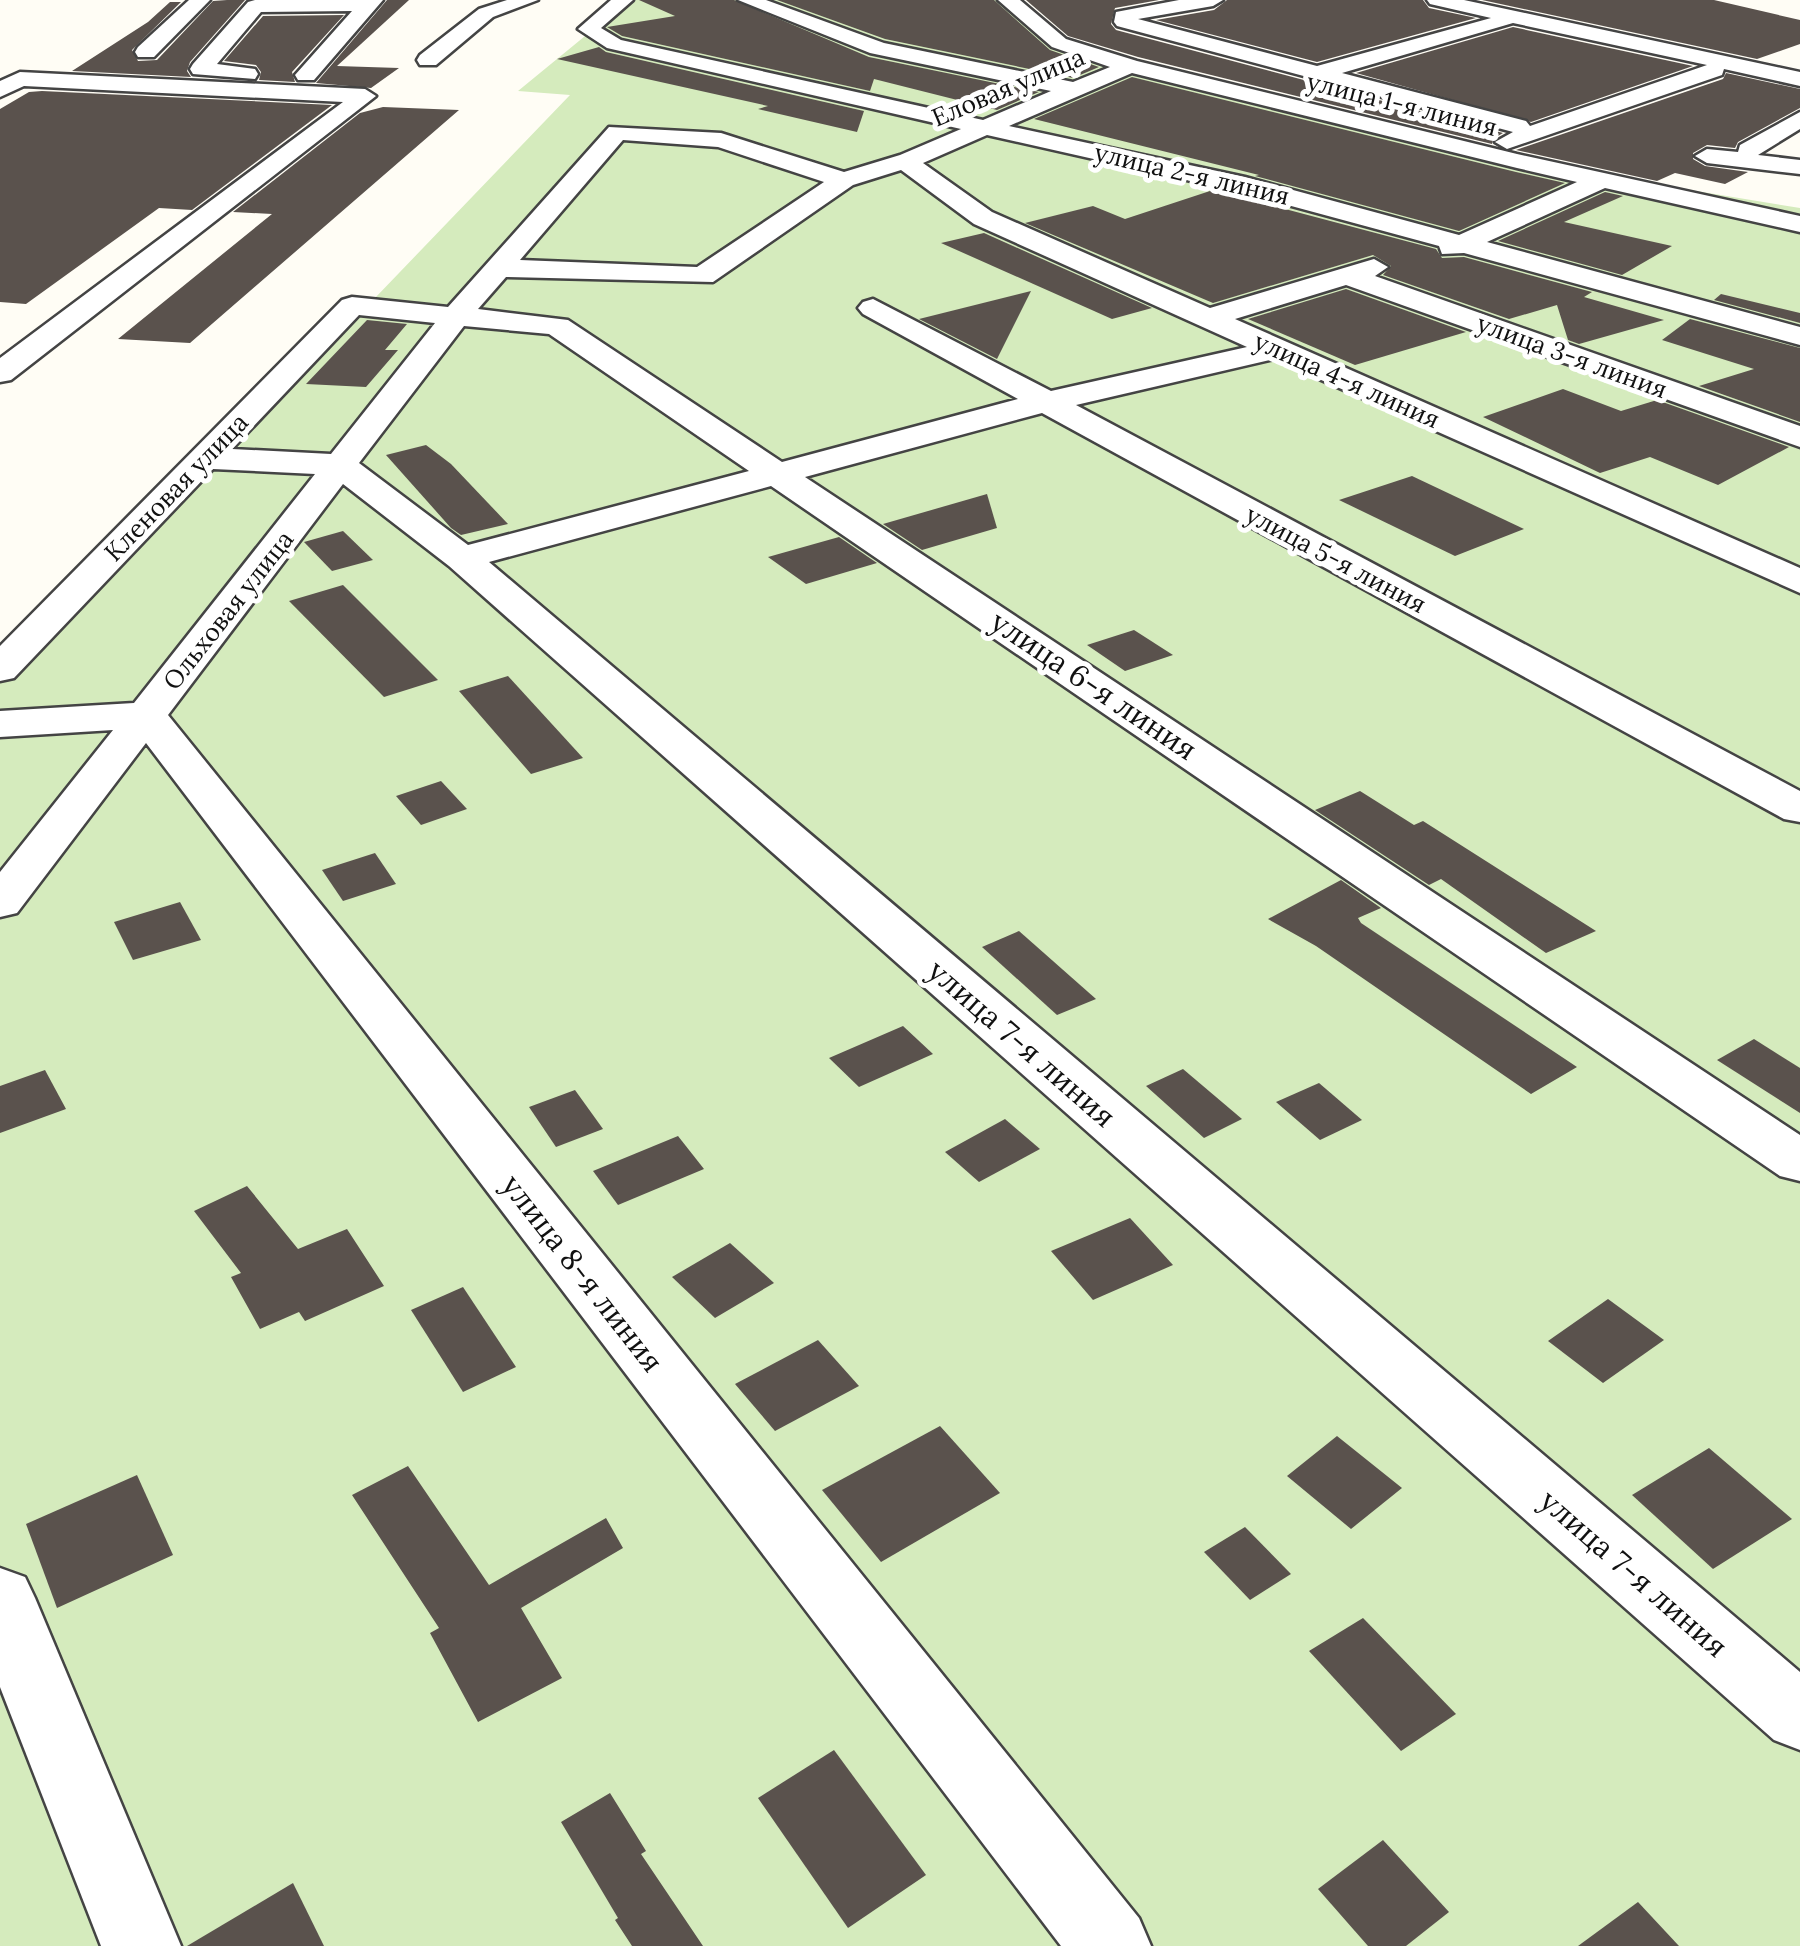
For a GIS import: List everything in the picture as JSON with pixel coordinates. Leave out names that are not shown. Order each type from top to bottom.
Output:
[{"type":"street","points":[[146,52],[200,0]]},
{"type":"street","points":[[428,60],[486,13],[528,0]]},
{"type":"street","name":"улица 2-я линия","points":[[623,0],[584,28],[614,44],[642,52],[1245,185],[1800,336]]},
{"type":"street","points":[[748,0],[878,48],[1072,89]]},
{"type":"street","name":"улица 1-я линия","points":[[1008,0],[1059,43],[1130,66],[1800,224]]},
{"type":"street","points":[[1213,0],[1140,11],[1123,16],[1124,22],[1536,130]]},
{"type":"street","points":[[1437,0],[1800,79]]},
{"type":"street","points":[[306,75],[371,2]]},
{"type":"street","points":[[371,2],[260,4],[201,70],[377,77]]},
{"type":"street","points":[[486,13],[540,24]]},
{"type":"street","points":[[1289,81],[1505,20]]},
{"type":"street","name":"Еловая улица","points":[[498,268],[703,276],[844,180],[908,160],[1130,66]]},
{"type":"street","points":[[1775,73],[1800,66]]},
{"type":"street","points":[[1507,142],[1714,70]]},
{"type":"street","points":[[0,373],[365,96],[10,85]]},
{"type":"street","points":[[1624,102],[1652,108]]},
{"type":"street","points":[[1749,150],[1800,119]]},
{"type":"street","name":"Ольховая улица","points":[[0,903],[456,316],[617,132],[720,140],[844,180]]},
{"type":"street","points":[[1707,156],[1798,165]]},
{"type":"street","name":"улица 4-я линия","points":[[908,160],[908,164],[983,218],[1800,582]]},
{"type":"street","points":[[1209,318],[1344,274],[1464,245],[1602,180]]},
{"type":"street","name":"улица 3-я линия","points":[[1344,274],[1800,438]]},
{"type":"street","name":"улица 6-я линия","points":[[352,306],[556,326],[1800,1162]]},
{"type":"street","name":"Кленовая улица","points":[[0,669],[352,306]]},
{"type":"street","name":"улица 5-я линия","points":[[873,308],[1800,808]]},
{"type":"street","points":[[462,558],[1045,402],[1278,349]]},
{"type":"street","points":[[204,458],[340,465]]},
{"type":"street","name":"улица 7-я линия","points":[[340,465],[462,558],[1800,1717]]},
{"type":"street","points":[[0,724],[146,715]]},
{"type":"street","name":"улица 8-я линия","points":[[146,715],[1111,1946]]},
{"type":"street","points":[[0,1598],[142,1946]]},
{"type":"green space","points":[[629,0],[1009,0],[1063,46],[1501,159],[1800,208],[1800,1946],[0,1946],[0,665],[350,324],[570,95],[518,91]]},
{"type":"building","points":[[245,0],[190,62],[187,71],[191,77],[72,71],[148,22],[170,2],[181,2],[132,50],[138,61],[157,60],[213,1]]},
{"type":"building","points":[[387,0],[409,0],[337,66],[399,68],[371,88],[316,83]]},
{"type":"building","points":[[639,0],[734,0],[869,57],[1039,92],[997,110],[874,79],[870,91],[622,36],[607,27],[675,16]]},
{"type":"building","points":[[777,0],[994,0],[1050,50],[1099,67],[1073,78],[885,39]]},
{"type":"building","points":[[1026,0],[1159,0],[1115,8],[1111,24],[1116,30],[1503,133],[1492,144],[1138,57],[1068,36]]},
{"type":"building","points":[[1227,0],[1423,0],[1429,8],[1476,18],[1317,62],[1156,20],[1214,10]]},
{"type":"building","points":[[1482,0],[1714,0],[1800,20],[1800,44],[1757,59]]},
{"type":"building","points":[[344,15],[292,72],[295,82],[259,80],[261,72],[256,65],[224,61],[263,16]]},
{"type":"building","points":[[1513,27],[1693,66],[1531,122],[1356,73]]},
{"type":"building","points":[[599,47],[606,52],[864,111],[857,132],[758,109],[768,106],[557,59]]},
{"type":"building","points":[[1726,73],[1800,89],[1800,108],[1738,142],[1735,148],[1707,145],[1693,153],[1693,159],[1705,166],[1748,172],[1725,184],[1675,173],[1657,181],[1516,150],[1723,79]]},
{"type":"building","points":[[1132,77],[1565,183],[1459,231],[1255,176],[1259,175],[1034,119]]},
{"type":"building","points":[[29,92],[332,105],[192,210],[159,208],[26,304],[0,302],[0,109]]},
{"type":"building","points":[[383,107],[459,110],[190,343],[118,339],[272,214],[233,212],[360,113]]},
{"type":"building","points":[[1213,190],[1436,249],[1442,258],[1464,257],[1592,292],[1584,297],[1664,320],[1579,344],[1568,340],[1557,305],[1509,319],[1383,275],[1391,266],[1373,255],[1213,303],[1025,223],[1093,206],[1125,219]]},
{"type":"building","points":[[1605,192],[1623,196],[1564,222],[1672,246],[1622,275],[1498,241]]},
{"type":"building","points":[[984,233],[1152,308],[1112,319],[941,243]]},
{"type":"building","points":[[1346,289],[1466,332],[1355,365],[1248,319]]},
{"type":"building","points":[[1031,291],[997,359],[919,319]]},
{"type":"building","points":[[1721,294],[1800,313],[1800,323],[1714,300]]},
{"type":"building","points":[[1690,319],[1800,348],[1800,422],[1699,386],[1754,369],[1662,340]]},
{"type":"building","points":[[367,320],[407,324],[385,350],[398,350],[366,387],[306,384]]},
{"type":"building","points":[[1563,389],[1621,411],[1657,400],[1789,447],[1718,485],[1650,457],[1600,473],[1483,417]]},
{"type":"building","points":[[426,445],[451,464],[508,524],[461,535],[451,528],[386,455]]},
{"type":"building","points":[[1412,476],[1524,529],[1455,556],[1339,500]]},
{"type":"building","points":[[987,494],[997,528],[922,550],[883,524]]},
{"type":"building","points":[[343,531],[373,560],[332,571],[304,542]]},
{"type":"building","points":[[839,537],[877,563],[806,584],[768,557]]},
{"type":"building","points":[[343,585],[438,680],[384,697],[289,601]]},
{"type":"building","points":[[1134,630],[1173,655],[1125,671],[1087,645]]},
{"type":"building","points":[[508,676],[583,758],[531,774],[459,691]]},
{"type":"building","points":[[441,781],[467,809],[421,825],[396,796]]},
{"type":"building","points":[[1360,791],[1414,825],[1423,821],[1596,931],[1546,953],[1441,879],[1429,885],[1315,810]]},
{"type":"building","points":[[375,853],[396,884],[343,901],[322,870]]},
{"type":"building","points":[[1341,880],[1381,908],[1358,918],[1361,923],[1577,1067],[1531,1094],[1316,946],[1268,919]]},
{"type":"building","points":[[180,902],[201,940],[133,960],[114,922]]},
{"type":"building","points":[[1019,931],[1096,999],[1057,1015],[982,947]]},
{"type":"building","points":[[903,1026],[933,1054],[859,1087],[829,1058]]},
{"type":"building","points":[[1754,1039],[1800,1068],[1800,1113],[1717,1060]]},
{"type":"building","points":[[1183,1069],[1242,1119],[1204,1138],[1146,1086]]},
{"type":"building","points":[[45,1070],[66,1109],[0,1133],[0,1086]]},
{"type":"building","points":[[1319,1083],[1362,1120],[1320,1140],[1276,1102]]},
{"type":"building","points":[[575,1090],[603,1129],[556,1147],[529,1107]]},
{"type":"building","points":[[1005,1119],[1040,1149],[979,1182],[945,1152]]},
{"type":"building","points":[[678,1136],[704,1169],[618,1205],[593,1171]]},
{"type":"building","points":[[247,1186],[298,1249],[347,1229],[384,1286],[305,1321],[299,1312],[260,1329],[231,1277],[241,1273],[194,1211]]},
{"type":"building","points":[[1130,1218],[1173,1265],[1093,1300],[1051,1251]]},
{"type":"building","points":[[730,1243],[774,1283],[715,1318],[672,1277]]},
{"type":"building","points":[[463,1287],[516,1367],[463,1392],[411,1310]]},
{"type":"building","points":[[1608,1299],[1664,1340],[1603,1383],[1548,1341]]},
{"type":"building","points":[[818,1340],[859,1386],[775,1431],[735,1384]]},
{"type":"building","points":[[940,1426],[1000,1493],[881,1562],[822,1490]]},
{"type":"building","points":[[1337,1436],[1402,1488],[1351,1529],[1287,1476]]},
{"type":"building","points":[[1709,1448],[1792,1519],[1713,1569],[1632,1495]]},
{"type":"building","points":[[408,1466],[489,1585],[606,1518],[623,1548],[521,1608],[562,1678],[478,1722],[430,1633],[439,1628],[352,1495]]},
{"type":"building","points":[[137,1475],[173,1555],[57,1608],[26,1524]]},
{"type":"building","points":[[1245,1527],[1291,1574],[1250,1600],[1204,1552]]},
{"type":"building","points":[[1363,1618],[1456,1714],[1401,1751],[1309,1651]]},
{"type":"building","points":[[834,1750],[926,1875],[848,1928],[758,1798]]},
{"type":"building","points":[[610,1793],[646,1851],[641,1854],[703,1946],[632,1946],[615,1920],[618,1918],[561,1822]]},
{"type":"building","points":[[1383,1840],[1449,1912],[1406,1946],[1368,1946],[1318,1889]]},
{"type":"building","points":[[293,1883],[324,1946],[187,1946]]},
{"type":"building","points":[[1638,1902],[1679,1946],[1578,1946]]}]
